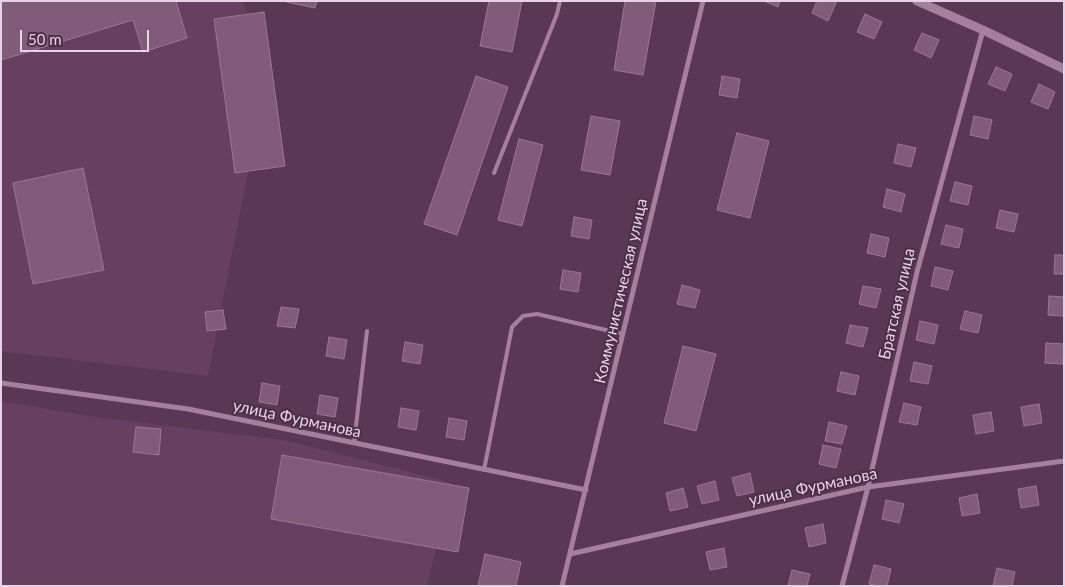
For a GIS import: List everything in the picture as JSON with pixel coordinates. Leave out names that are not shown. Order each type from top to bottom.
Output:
[{"type":"street","name":"Коммунистическая улица","points":[[562,586],[703,1]]},
{"type":"street","points":[[917,1],[1064,69]]},
{"type":"street","name":"Братская улица","points":[[842,586],[868,487],[916,272],[983,30]]},
{"type":"street","name":"улица Фурманова","points":[[1,383],[188,409],[586,490]]},
{"type":"street","name":"улица Фурманова","points":[[570,554],[868,487],[1064,461]]},
{"type":"lane","points":[[494,174],[557,14],[560,1]]},
{"type":"lane","points":[[484,470],[512,328],[523,316],[537,314],[623,334]]},
{"type":"lane","points":[[354,443],[367,331]]},
{"type":"shaded area","points":[[1,1],[243,1],[269,65],[208,376],[1,351]]},
{"type":"shaded area","points":[[1,401],[94,417],[284,440],[452,483],[427,586],[1,586]]},
{"type":"building","points":[[1,1],[176,1],[187,38],[143,52],[133,20],[1,60]]},
{"type":"building","points":[[282,1],[317,1],[315,8]]},
{"type":"building","points":[[489,1],[522,1],[512,52],[480,46]]},
{"type":"building","points":[[625,1],[656,1],[643,75],[614,70]]},
{"type":"building","points":[[764,1],[780,1],[778,7]]},
{"type":"building","points":[[817,1],[836,3],[828,21],[812,13]]},
{"type":"building","points":[[264,12],[285,166],[235,173],[214,19]]},
{"type":"building","points":[[865,14],[882,22],[874,39],[857,32]]},
{"type":"building","points":[[922,33],[939,40],[931,58],[914,50]]},
{"type":"building","points":[[996,67],[1012,74],[1005,91],[988,84]]},
{"type":"building","points":[[476,76],[508,87],[457,235],[424,224]]},
{"type":"building","points":[[722,76],[740,79],[737,98],[719,95]]},
{"type":"building","points":[[1039,84],[1055,92],[1048,109],[1031,102]]},
{"type":"building","points":[[591,116],[620,121],[610,175],[581,170]]},
{"type":"building","points":[[974,116],[992,120],[988,139],[970,135]]},
{"type":"building","points":[[737,133],[769,141],[750,218],[717,210]]},
{"type":"building","points":[[519,139],[543,145],[522,226],[498,220]]},
{"type":"building","points":[[898,144],[916,148],[911,167],[894,163]]},
{"type":"building","points":[[83,168],[104,270],[33,284],[13,183]]},
{"type":"building","points":[[955,182],[972,186],[968,205],[950,201]]},
{"type":"building","points":[[887,189],[905,194],[901,212],[883,207]]},
{"type":"building","points":[[1000,210],[1018,214],[1014,232],[996,228]]},
{"type":"building","points":[[574,217],[592,220],[589,239],[571,236]]},
{"type":"building","points":[[946,225],[963,229],[959,248],[941,244]]},
{"type":"building","points":[[871,234],[889,238],[885,257],[867,253]]},
{"type":"building","points":[[1055,255],[1064,255],[1064,274],[1054,274]]},
{"type":"building","points":[[935,267],[953,271],[948,290],[931,286]]},
{"type":"building","points":[[563,270],[581,273],[578,292],[560,289]]},
{"type":"building","points":[[682,285],[700,290],[695,308],[677,304]]},
{"type":"building","points":[[863,286],[881,289],[876,308],[859,304]]},
{"type":"building","points":[[1049,296],[1064,297],[1064,316],[1048,315]]},
{"type":"building","points":[[281,307],[299,309],[295,328],[277,326]]},
{"type":"building","points":[[223,310],[226,329],[207,331],[205,312]]},
{"type":"building","points":[[965,311],[982,315],[978,333],[960,329]]},
{"type":"building","points":[[920,321],[938,325],[934,344],[916,340]]},
{"type":"building","points":[[850,325],[868,328],[863,347],[846,343]]},
{"type":"building","points":[[329,337],[347,340],[344,359],[326,356]]},
{"type":"building","points":[[405,342],[423,345],[420,364],[402,361]]},
{"type":"building","points":[[1046,343],[1064,344],[1063,364],[1045,363]]},
{"type":"building","points":[[683,346],[716,354],[696,431],[664,423]]},
{"type":"building","points":[[914,362],[932,366],[928,384],[910,381]]},
{"type":"building","points":[[841,372],[859,376],[855,395],[837,391]]},
{"type":"building","points":[[262,383],[280,386],[277,405],[259,402]]},
{"type":"building","points":[[320,395],[338,398],[335,417],[317,414]]},
{"type":"building","points":[[904,403],[921,407],[917,425],[899,422]]},
{"type":"building","points":[[1039,404],[1042,423],[1024,426],[1021,407]]},
{"type":"building","points":[[401,408],[419,411],[416,430],[398,427]]},
{"type":"building","points":[[991,412],[994,431],[976,434],[973,415]]},
{"type":"building","points":[[449,418],[467,421],[464,440],[446,437]]},
{"type":"building","points":[[829,422],[847,426],[842,444],[825,441]]},
{"type":"building","points":[[136,427],[161,429],[159,455],[133,452]]},
{"type":"building","points":[[823,445],[841,449],[836,468],[819,464]]},
{"type":"building","points":[[282,455],[469,488],[458,552],[271,519]]},
{"type":"building","points":[[750,473],[754,492],[737,496],[732,478]]},
{"type":"building","points":[[715,481],[719,500],[702,504],[697,486]]},
{"type":"building","points":[[1036,486],[1039,505],[1021,508],[1018,489]]},
{"type":"building","points":[[683,488],[688,507],[670,511],[666,493]]},
{"type":"building","points":[[977,494],[980,513],[962,516],[959,498]]},
{"type":"building","points":[[886,500],[904,504],[899,523],[882,519]]},
{"type":"building","points":[[823,524],[826,543],[809,547],[805,528]]},
{"type":"building","points":[[724,548],[727,567],[710,570],[706,552]]},
{"type":"building","points":[[485,554],[521,562],[516,586],[478,586]]},
{"type":"building","points":[[874,565],[891,569],[887,586],[869,584]]},
{"type":"building","points":[[997,568],[1015,572],[1012,586],[993,586]]},
{"type":"building","points":[[792,570],[810,574],[807,586],[788,586]]}]
